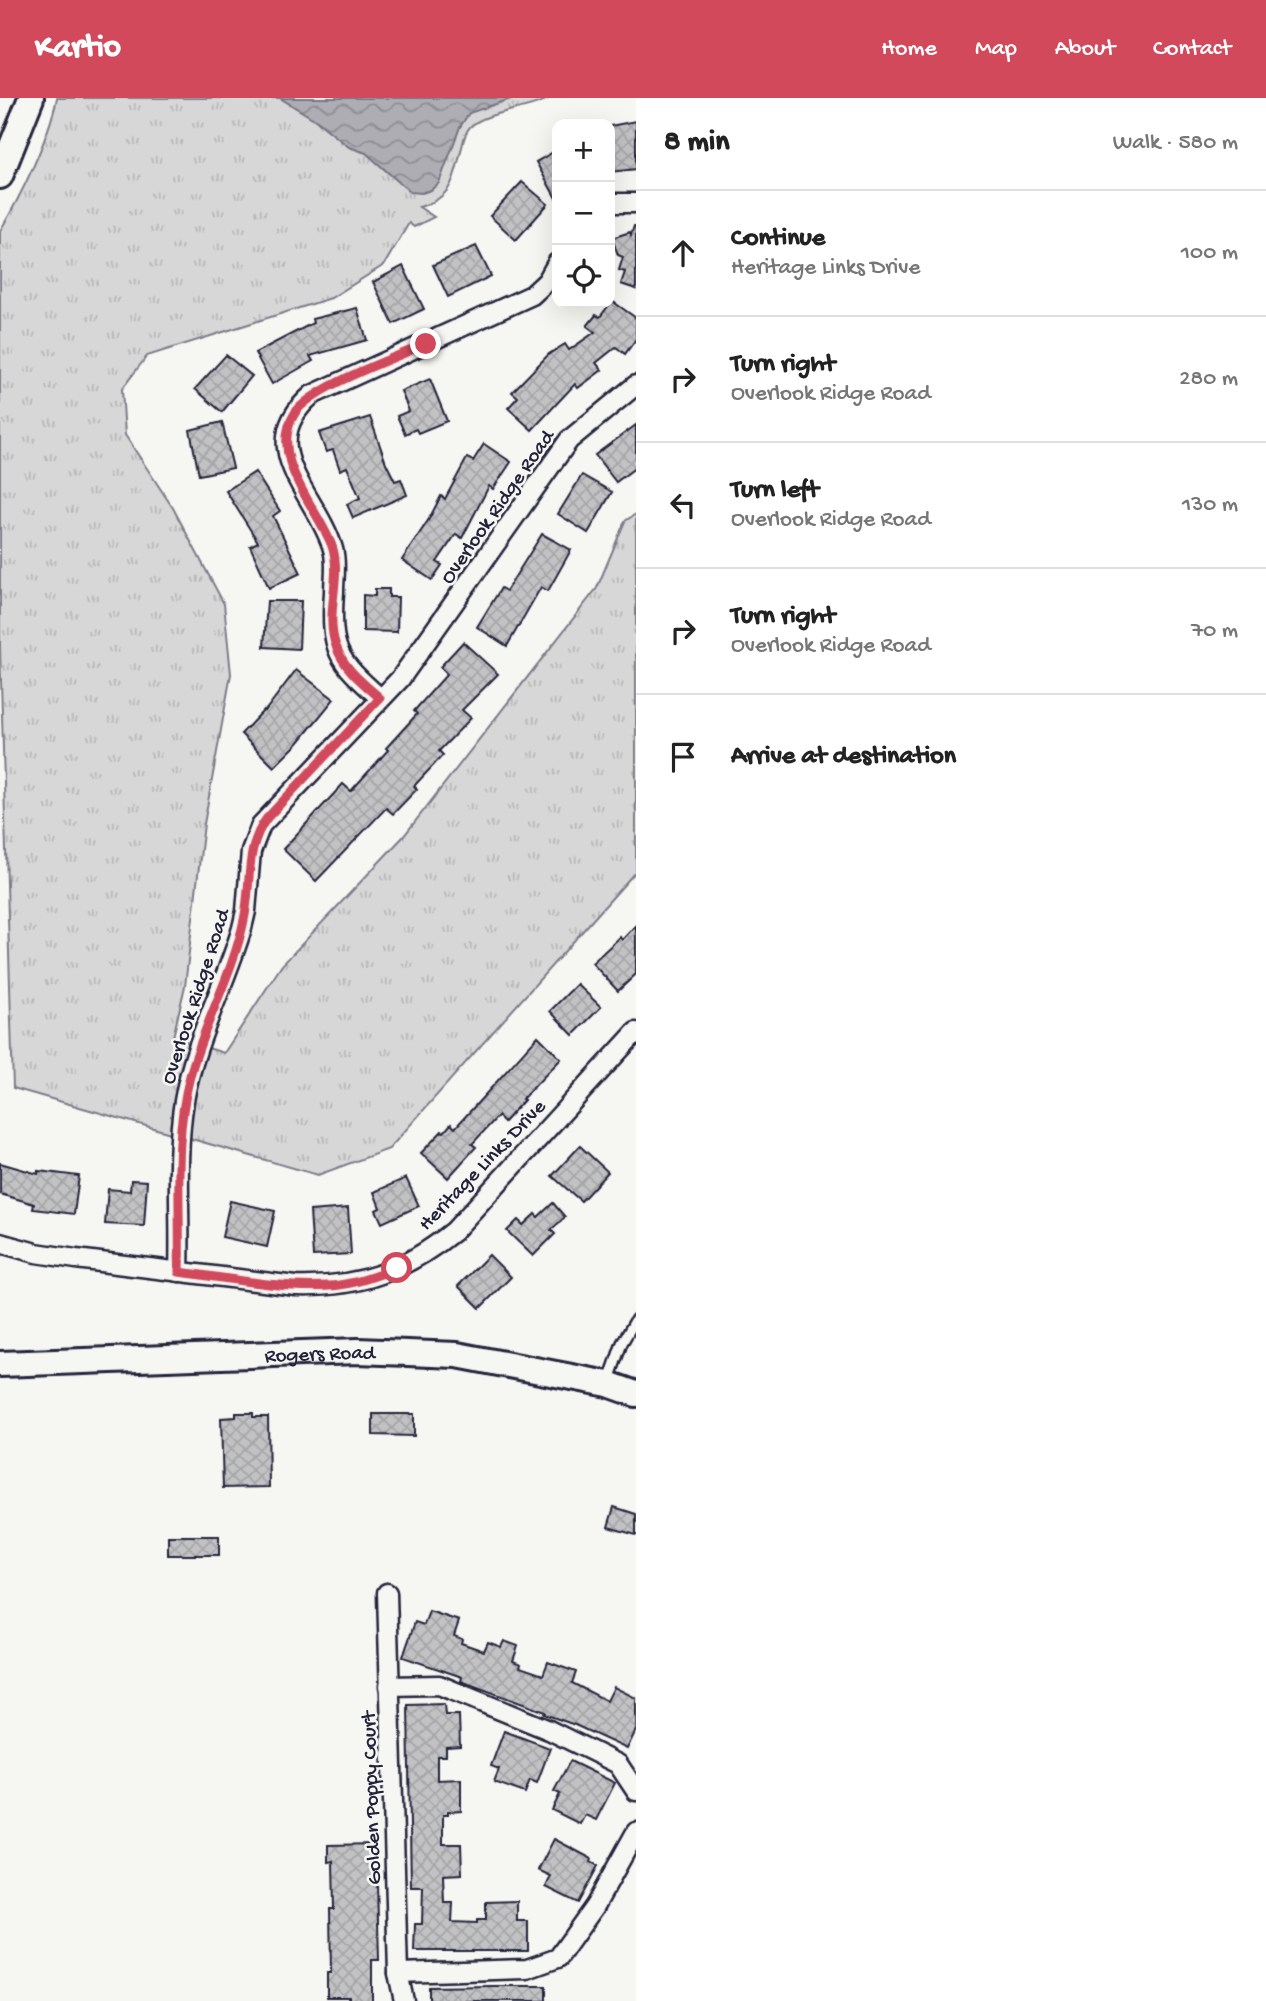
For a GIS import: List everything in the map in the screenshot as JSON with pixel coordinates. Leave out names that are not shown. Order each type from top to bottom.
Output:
[{"type":"main road","points":[[0,176],[31,98]]},
{"type":"main road","name":"Rogers Road","points":[[0,1364],[358,1351],[457,1355],[608,1384],[636,1394]]},
{"type":"street","points":[[615,203],[636,203]]},
{"type":"street","points":[[380,698],[345,666],[336,647],[332,629],[334,553],[289,458],[286,435],[289,423],[295,412],[312,395],[531,295],[547,281],[552,272]]},
{"type":"street","name":"Overlook Ridge Road","points":[[179,1272],[180,1146],[184,1100],[244,920],[251,851],[255,837],[267,818],[412,664],[562,448],[636,385]]},
{"type":"street","name":"Heritage Links Drive","points":[[0,1243],[36,1253],[296,1286],[331,1286],[373,1277],[419,1257],[462,1222],[636,1032]]},
{"type":"street","name":"Golden Poppy Court","points":[[387,1593],[398,1973],[404,2001]]},
{"type":"street","points":[[389,1686],[439,1685],[549,1730],[618,1764],[636,1791]]},
{"type":"street","points":[[398,1973],[527,1969],[558,1958],[595,1906],[636,1832]]},
{"type":"lane","points":[[608,1384],[622,1343],[636,1319]]},
{"type":"green space","points":[[57,98],[550,98],[496,114],[470,127],[451,185],[439,198],[419,207],[434,217],[414,227],[409,223],[384,265],[331,298],[147,356],[122,389],[125,435],[173,508],[224,604],[231,674],[204,824],[185,986],[173,1037],[224,1053],[282,965],[403,837],[597,588],[625,521],[636,514],[636,871],[389,1149],[318,1175],[13,1088],[0,647],[0,231],[33,166]]},
{"type":"water","points":[[280,98],[514,98],[469,113],[460,127],[439,183],[422,193],[410,192],[366,153],[349,147],[314,119]]},
{"type":"building","points":[[636,121],[636,169],[615,171],[615,125]]},
{"type":"building","points":[[552,153],[552,191],[536,162]]},
{"type":"building","points":[[522,182],[548,204],[516,240],[490,216]]},
{"type":"building","points":[[636,226],[636,289],[621,284],[625,272],[619,270],[623,257],[618,255],[615,246],[615,237],[630,232],[631,235]]},
{"type":"building","points":[[476,246],[491,276],[448,297],[433,265]]},
{"type":"building","points":[[403,266],[424,309],[393,324],[373,282]]},
{"type":"building","points":[[615,303],[636,318],[636,339],[625,354],[616,347],[596,363],[602,370],[578,388],[575,384],[532,430],[508,408],[518,397],[512,392],[549,354],[565,344],[569,350],[595,332],[587,326],[596,315],[600,317],[607,308],[615,308]]},
{"type":"building","points":[[357,308],[367,340],[310,356],[313,361],[272,384],[255,353],[313,323],[312,319]]},
{"type":"building","points":[[226,355],[252,376],[222,412],[195,389]]},
{"type":"building","points":[[430,379],[447,421],[418,433],[416,429],[405,434],[397,416],[409,411],[401,391]]},
{"type":"building","points":[[370,417],[386,463],[395,481],[401,479],[407,495],[353,518],[347,504],[360,498],[347,467],[340,470],[333,450],[326,452],[319,433]]},
{"type":"building","points":[[222,422],[233,468],[199,475],[190,430]]},
{"type":"building","points":[[636,425],[636,467],[616,482],[595,455]]},
{"type":"building","points":[[484,444],[511,462],[493,489],[489,486],[462,538],[456,534],[437,562],[442,565],[432,580],[402,560],[441,496],[445,499],[467,458],[473,461]]},
{"type":"building","points":[[255,472],[280,511],[273,516],[301,573],[269,588],[250,546],[258,542],[226,491]]},
{"type":"building","points":[[582,475],[612,492],[588,533],[558,514]]},
{"type":"building","points":[[542,534],[571,550],[548,591],[541,587],[507,646],[477,627],[501,588],[506,591]]},
{"type":"building","points":[[375,589],[389,589],[389,597],[398,597],[397,632],[363,631],[363,595],[375,596]]},
{"type":"building","points":[[267,601],[301,601],[299,649],[264,647]]},
{"type":"building","points":[[463,642],[498,674],[462,710],[471,718],[439,751],[443,755],[414,786],[417,789],[393,814],[386,808],[316,881],[283,849],[343,784],[351,791],[388,750],[386,748],[417,714],[414,711],[447,674],[440,667]]},
{"type":"building","points":[[296,670],[334,699],[298,743],[274,767],[241,734],[265,711]]},
{"type":"building","points":[[636,925],[636,974],[618,991],[592,963],[620,937],[622,940]]},
{"type":"building","points":[[577,984],[601,1007],[573,1035],[550,1011]]},
{"type":"building","points":[[538,1036],[561,1059],[504,1122],[498,1116],[472,1144],[476,1147],[448,1178],[421,1153],[451,1124],[455,1128]]},
{"type":"building","points":[[580,1146],[608,1172],[581,1201],[552,1176]]},
{"type":"building","points":[[0,1163],[38,1174],[38,1171],[79,1176],[74,1214],[33,1209],[34,1204],[0,1194]]},
{"type":"building","points":[[406,1178],[419,1206],[382,1223],[376,1210],[380,1208],[374,1192]]},
{"type":"building","points":[[131,1180],[147,1181],[144,1226],[105,1224],[108,1189],[130,1191]]},
{"type":"building","points":[[230,1201],[275,1211],[267,1247],[222,1237]]},
{"type":"building","points":[[553,1203],[565,1217],[551,1230],[555,1234],[533,1256],[507,1231],[518,1220],[523,1225],[535,1214],[538,1217]]},
{"type":"building","points":[[348,1208],[351,1254],[313,1256],[310,1211]]},
{"type":"building","points":[[489,1255],[511,1277],[480,1308],[458,1286]]},
{"type":"building","points":[[236,1413],[253,1413],[253,1417],[268,1417],[269,1487],[223,1488],[221,1418],[236,1417]]},
{"type":"building","points":[[373,1414],[414,1414],[414,1436],[373,1435]]},
{"type":"building","points":[[614,1507],[636,1514],[636,1535],[608,1527]]},
{"type":"building","points":[[168,1536],[219,1536],[219,1555],[168,1555]]},
{"type":"building","points":[[429,1611],[459,1621],[454,1636],[462,1639],[461,1643],[484,1651],[488,1642],[501,1647],[504,1641],[518,1646],[513,1661],[521,1664],[520,1667],[543,1675],[548,1662],[576,1672],[572,1683],[607,1701],[614,1687],[636,1698],[636,1730],[627,1749],[544,1714],[545,1712],[461,1681],[462,1677],[403,1657],[415,1622],[424,1625]]},
{"type":"building","points":[[444,1704],[445,1715],[459,1715],[460,1746],[446,1747],[446,1756],[437,1756],[437,1780],[461,1779],[461,1811],[443,1815],[443,1844],[461,1844],[462,1874],[443,1875],[444,1903],[453,1903],[452,1922],[477,1923],[477,1920],[486,1920],[486,1902],[517,1901],[517,1921],[528,1921],[528,1951],[414,1951],[415,1924],[422,1924],[423,1887],[411,1887],[408,1705]]},
{"type":"building","points":[[504,1731],[550,1748],[537,1783],[530,1780],[525,1793],[494,1782],[499,1769],[491,1766]]},
{"type":"building","points":[[570,1761],[615,1783],[596,1820],[585,1815],[580,1824],[552,1810],[560,1794],[554,1791]]},
{"type":"building","points":[[554,1839],[592,1859],[591,1862],[598,1866],[578,1903],[546,1887],[551,1876],[538,1870]]},
{"type":"building","points":[[376,1844],[379,1960],[372,1960],[372,2001],[327,1997],[327,1973],[331,1973],[330,1909],[334,1909],[333,1861],[328,1862],[328,1845]]},
{"type":"building","points":[[546,1986],[546,2001],[429,2001],[429,1987]]},
{"type":"route","points":[[397,1268],[352,1283],[331,1286],[296,1286],[179,1272],[180,1146],[184,1100],[191,1073],[244,920],[251,851],[255,837],[267,818],[380,698],[345,666],[336,647],[332,629],[334,553],[289,458],[286,448],[289,423],[295,412],[312,395],[426,344]]}]
